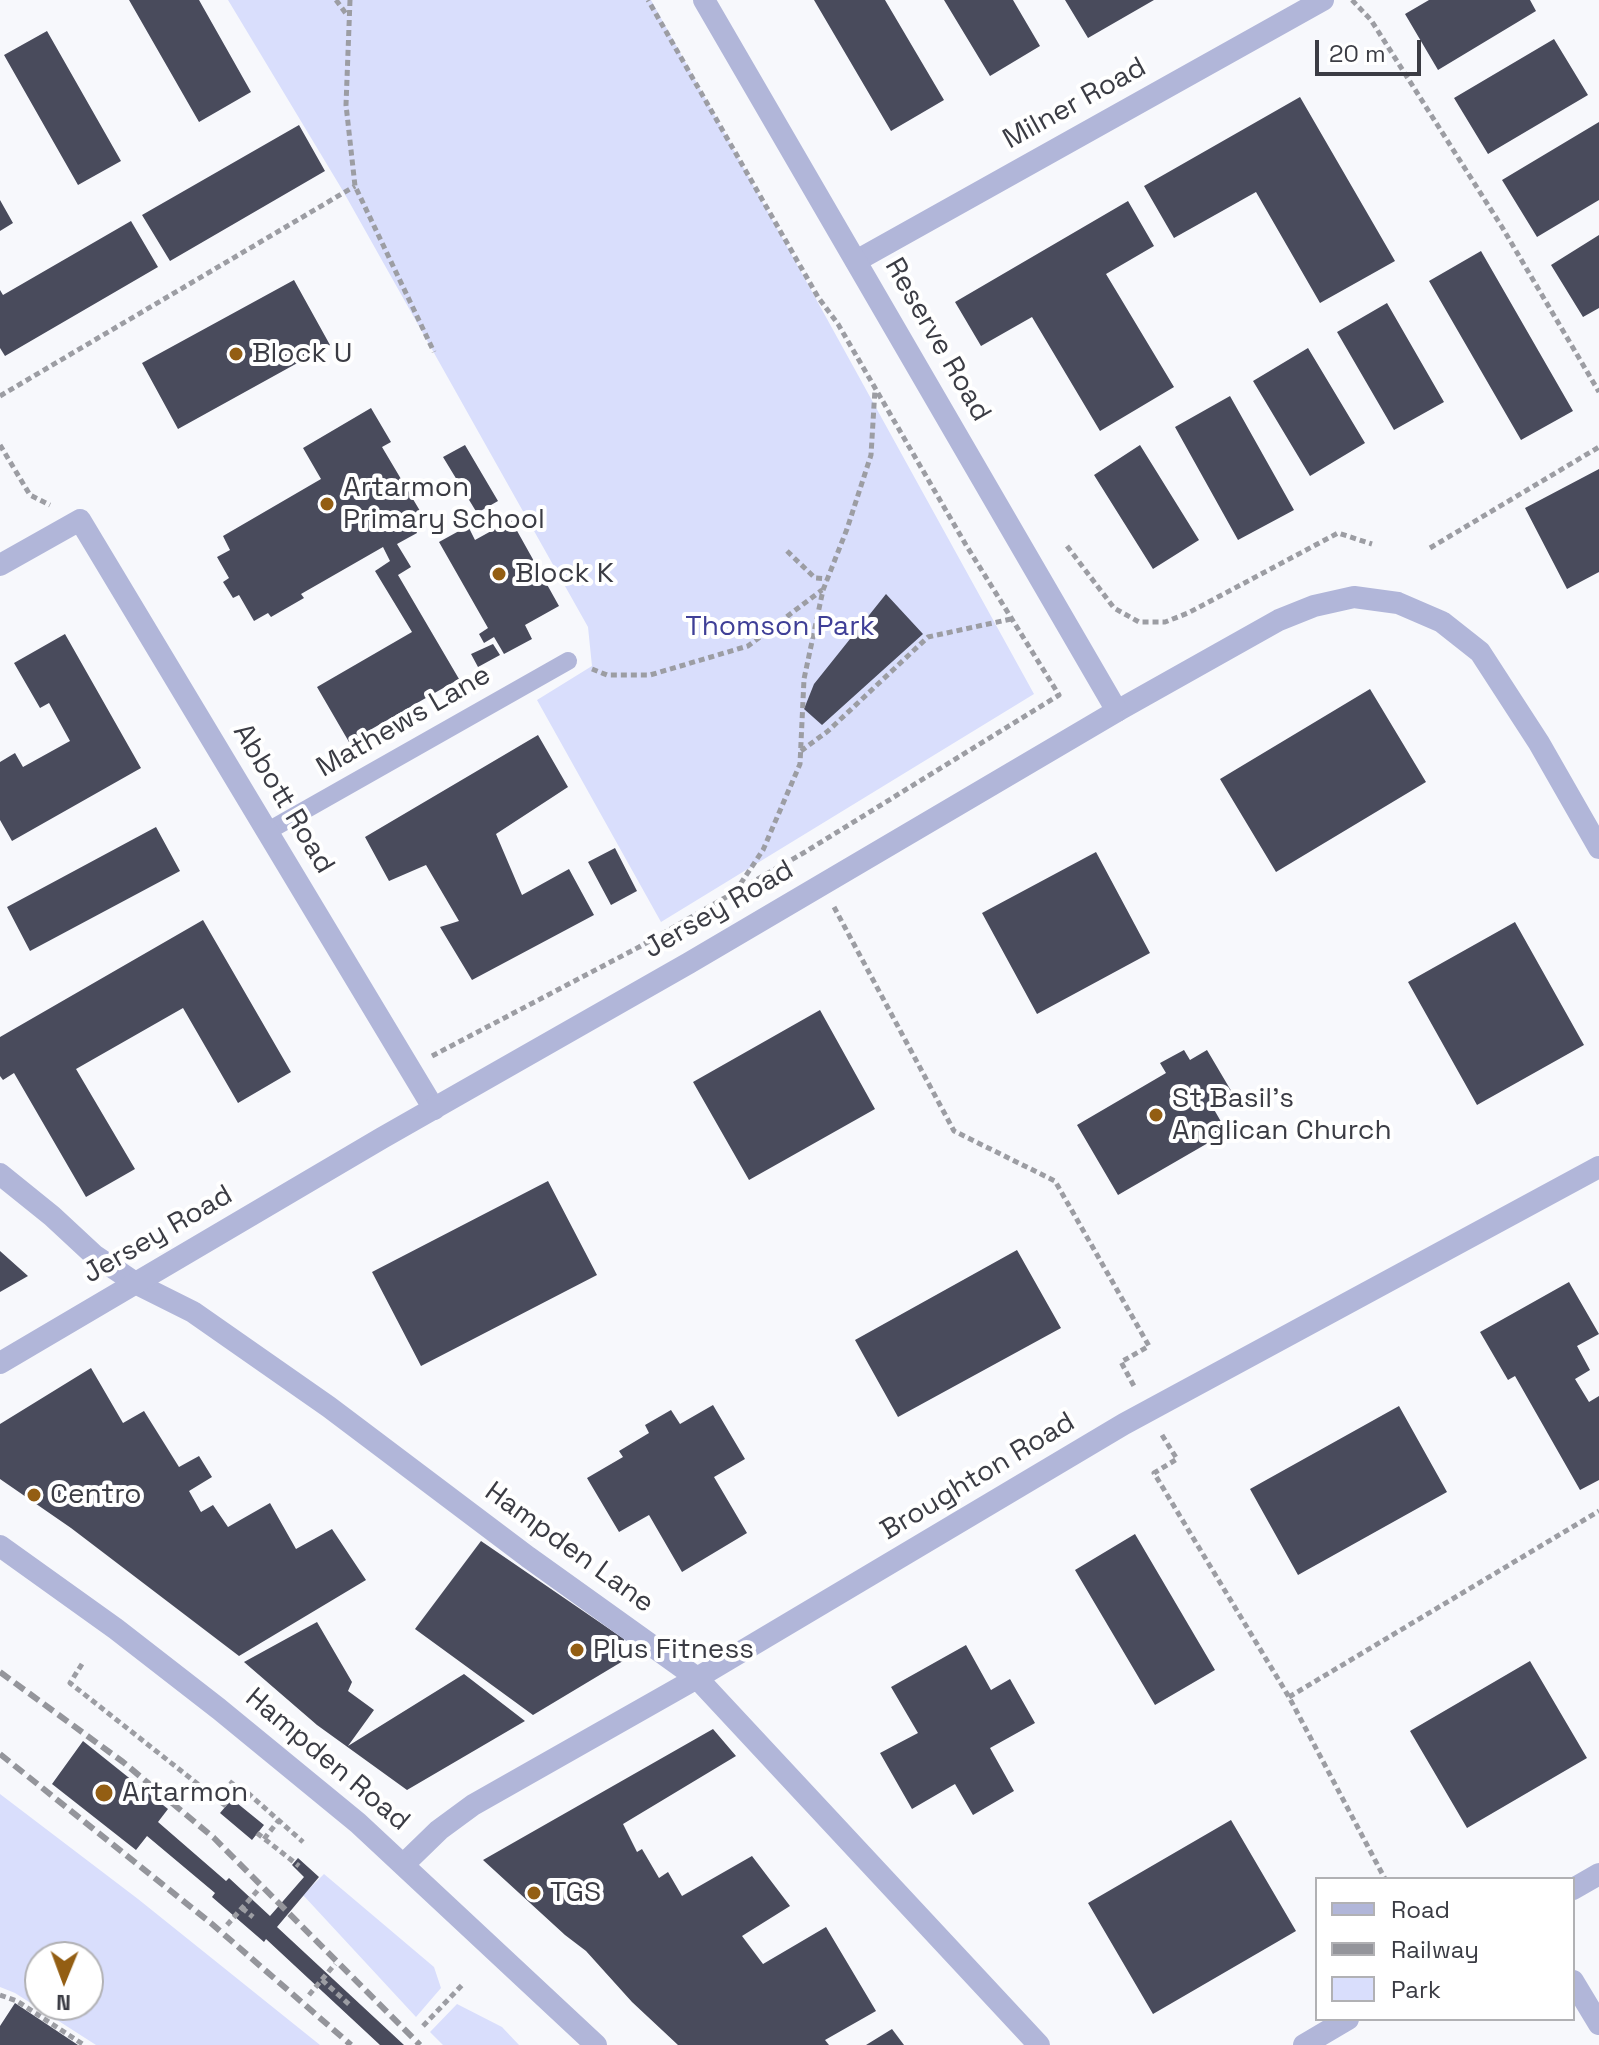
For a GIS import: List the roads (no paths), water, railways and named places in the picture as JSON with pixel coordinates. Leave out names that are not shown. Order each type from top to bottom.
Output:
[{"type":"street","name":"Reserve Road","points":[[704,0],[1117,711]]},
{"type":"street","name":"Milner Road","points":[[856,261],[1323,0]]},
{"type":"street","name":"Abbott Road","points":[[0,565],[80,520],[434,1109]]},
{"type":"street","name":"Jersey Road","points":[[0,1363],[1117,711],[1279,620],[1314,606],[1354,597],[1398,603],[1442,622],[1480,652],[1539,743],[1599,848]]},
{"type":"street","name":"Broughton Road","points":[[404,1864],[439,1830],[473,1805],[697,1678],[1148,1411],[1599,1167]]},
{"type":"street","name":"Hampden Lane","points":[[0,1174],[94,1255],[137,1284],[193,1312],[329,1407],[528,1557],[697,1678],[1039,2045]]},
{"type":"street","name":"Hampden Road","points":[[0,1546],[116,1629],[219,1709],[404,1864],[596,2045]]},
{"type":"street","points":[[1575,1888],[1599,1874]]},
{"type":"street","points":[[1575,1984],[1599,2024]]},
{"type":"street","points":[[1304,2045],[1345,2021]]},
{"type":"lane","name":"Mathews Lane","points":[[268,831],[568,661]]},
{"type":"railway","points":[[0,1672],[123,1762],[214,1838],[420,2045]]},
{"type":"railway","points":[[0,1754],[212,1924],[351,2045]]},
{"type":"place","name":"Block U","points":[[236,354]]},
{"type":"place","name":"Artarmon Primary School","points":[[327,504]]},
{"type":"place","name":"Block K","points":[[499,574]]},
{"type":"place","name":"St Basil's Anglican Church","points":[[1156,1115]]},
{"type":"place","name":"Centro","points":[[34,1495]]},
{"type":"place","name":"Plus Fitness","points":[[577,1650]]},
{"type":"place","name":"Artarmon","points":[[104,1793]]},
{"type":"place","name":"TGS","points":[[534,1893]]},
{"type":"park label","name":"Thomson Park","points":[[780,627]]}]
